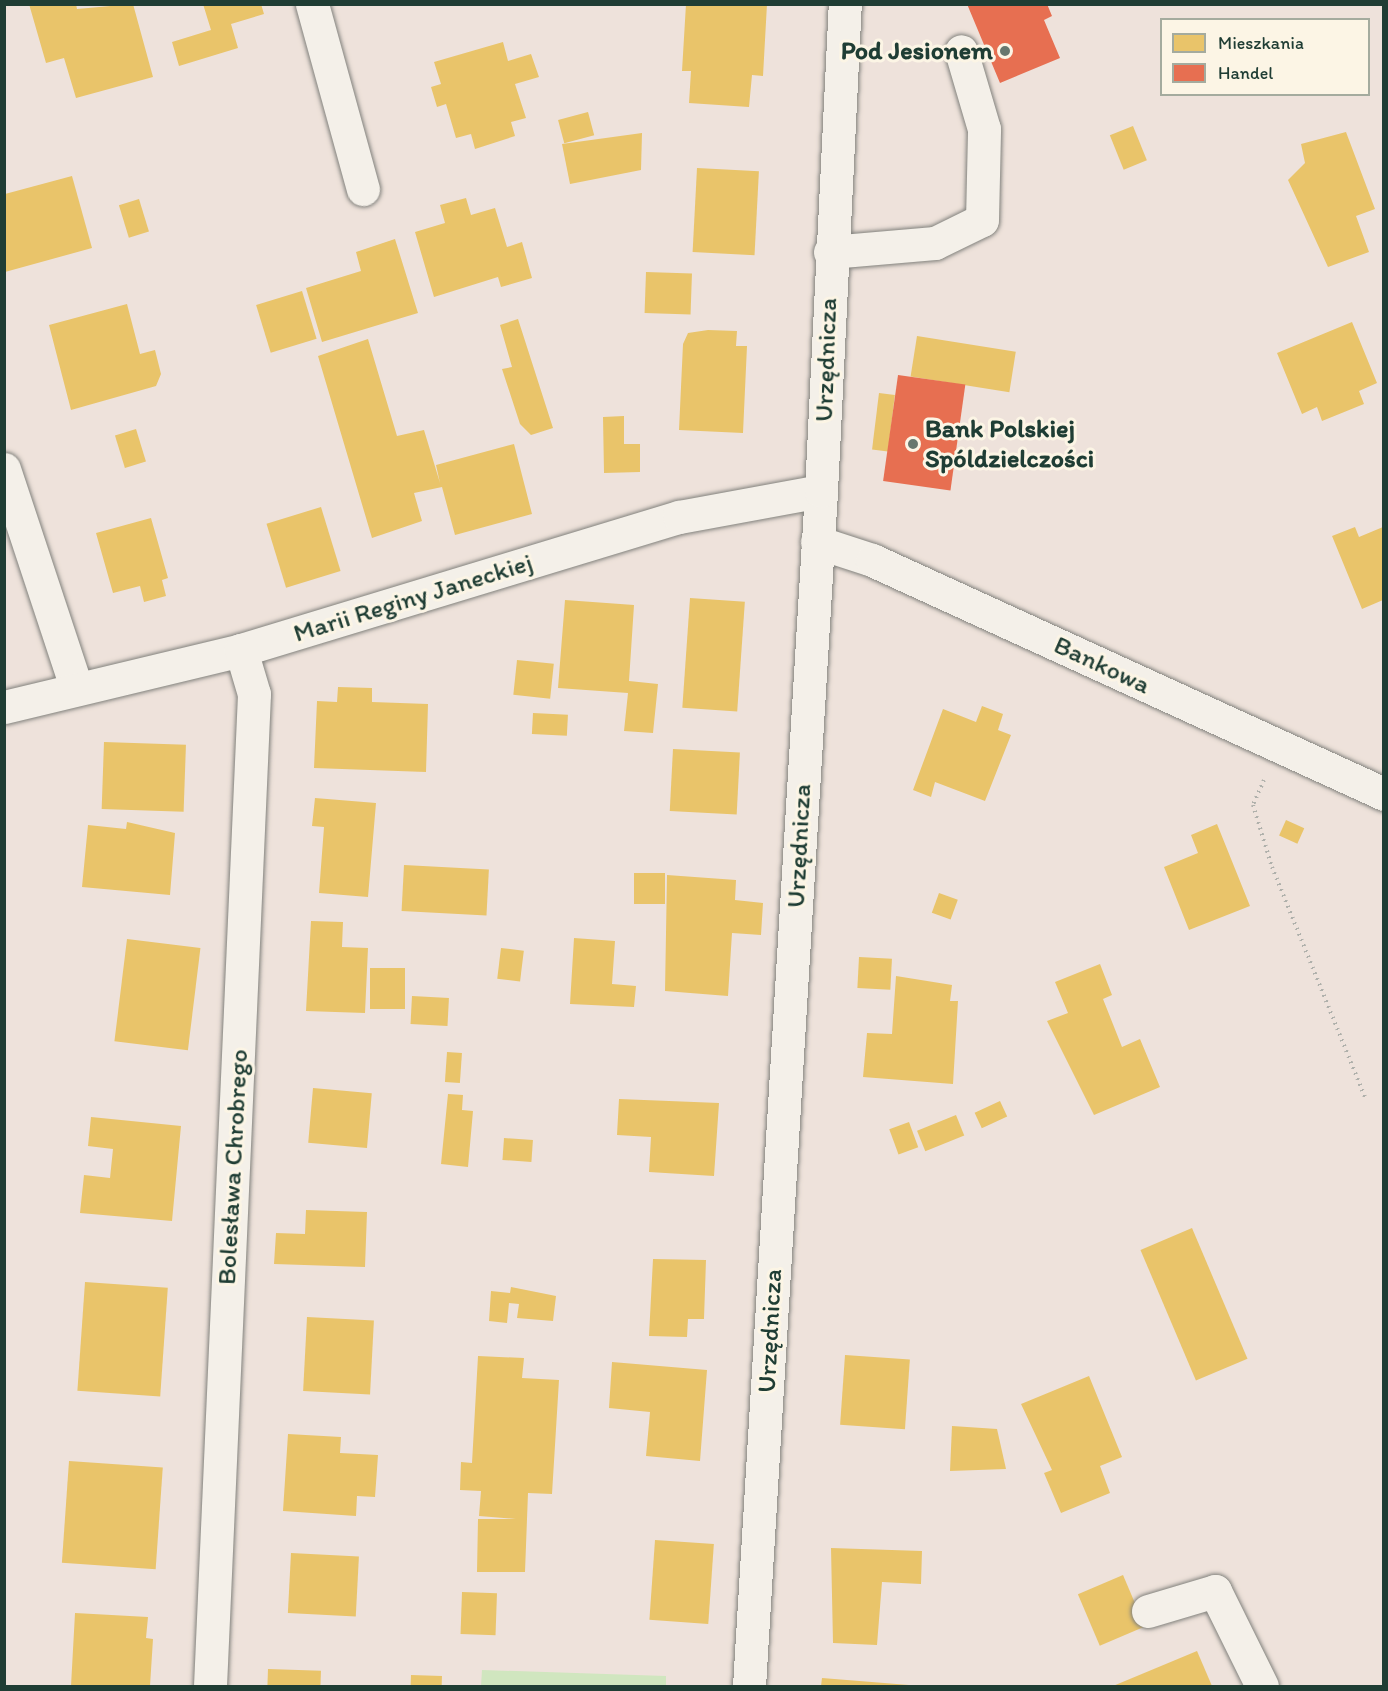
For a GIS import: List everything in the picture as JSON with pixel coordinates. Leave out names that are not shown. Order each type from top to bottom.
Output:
[{"type":"street","points":[[312,4],[363,189]]},
{"type":"street","name":"Urzędnicza","points":[[748,1686],[821,491],[830,252],[845,4]]},
{"type":"street","points":[[830,252],[935,243],[982,220],[984,129],[961,51]]},
{"type":"street","points":[[4,469],[76,687]]},
{"type":"street","name":"Marii Reginy Janeckiej","points":[[4,707],[76,687],[241,650],[679,517],[821,491]]},
{"type":"street","name":"Bankowa","points":[[817,543],[872,560],[1383,794]]},
{"type":"street","name":"Bolesława Chrobrego","points":[[210,1686],[254,694],[241,650]]},
{"type":"street","points":[[1148,1611],[1215,1591],[1262,1686]]},
{"type":"path","points":[[1278,746],[1253,805],[1272,867],[1365,1098]]},
{"type":"green space","points":[[482,1670],[666,1676],[666,1686],[481,1686]]},
{"type":"building: Mieszkania","points":[[29,4],[76,4],[77,9],[133,4],[153,77],[76,98],[64,58],[46,63]]},
{"type":"building: Mieszkania","points":[[203,4],[261,4],[264,14],[231,24],[238,48],[179,66],[172,42],[211,30]]},
{"type":"building: Mieszkania","points":[[686,4],[767,4],[763,76],[752,75],[749,107],[689,103],[691,71],[682,71]]},
{"type":"building: Mieszkania","points":[[503,42],[508,61],[531,54],[539,77],[515,84],[526,118],[511,122],[515,136],[475,149],[471,134],[456,138],[446,104],[437,107],[431,87],[441,84],[434,62]]},
{"type":"building: Mieszkania","points":[[588,112],[594,135],[564,143],[558,120]]},
{"type":"building: Mieszkania","points":[[1133,126],[1147,160],[1124,170],[1110,135]]},
{"type":"building: Mieszkania","points":[[1346,132],[1375,209],[1356,216],[1369,252],[1328,267],[1288,180],[1305,163],[1301,144]]},
{"type":"building: Mieszkania","points":[[642,133],[641,170],[570,184],[562,144]]},
{"type":"building: Mieszkania","points":[[697,168],[759,171],[755,255],[693,252]]},
{"type":"building: Mieszkania","points":[[72,176],[92,248],[5,272],[5,194]]},
{"type":"building: Mieszkania","points":[[466,198],[471,215],[495,208],[507,247],[522,242],[532,278],[501,287],[498,277],[434,297],[415,232],[445,223],[440,205]]},
{"type":"building: Mieszkania","points":[[139,199],[149,232],[129,238],[119,205]]},
{"type":"building: Mieszkania","points":[[395,239],[418,313],[322,342],[306,288],[361,271],[356,252]]},
{"type":"building: Mieszkania","points":[[646,272],[692,274],[691,315],[645,313]]},
{"type":"building: Mieszkania","points":[[302,291],[317,339],[271,353],[256,305]]},
{"type":"building: Mieszkania","points":[[127,304],[140,354],[155,350],[161,374],[156,386],[71,410],[49,325]]},
{"type":"building: Mieszkania","points":[[518,319],[553,428],[531,435],[520,424],[502,369],[512,367],[500,325]]},
{"type":"building: Mieszkania","points":[[1352,322],[1377,383],[1359,391],[1364,404],[1322,421],[1317,407],[1302,414],[1277,353]]},
{"type":"building: Mieszkania","points":[[708,330],[737,331],[736,346],[747,346],[743,433],[679,430],[683,344],[688,333]]},
{"type":"building: Mieszkania","points":[[917,336],[1016,352],[1009,392],[911,376]]},
{"type":"building: Mieszkania","points":[[368,339],[397,436],[424,430],[440,483],[436,465],[514,444],[532,514],[455,535],[442,487],[414,493],[422,521],[372,538],[318,356]]},
{"type":"building: Mieszkania","points":[[879,393],[895,395],[888,452],[872,450]]},
{"type":"building: Mieszkania","points":[[624,416],[624,444],[640,444],[640,472],[604,473],[603,417]]},
{"type":"building: Mieszkania","points":[[136,429],[146,462],[125,468],[115,435]]},
{"type":"building: Mieszkania","points":[[321,507],[341,571],[286,588],[266,524]]},
{"type":"building: Mieszkania","points":[[151,518],[168,578],[162,580],[166,596],[144,602],[140,586],[113,593],[96,533]]},
{"type":"building: Mieszkania","points":[[1355,527],[1359,537],[1383,527],[1383,600],[1362,609],[1332,536]]},
{"type":"building: Mieszkania","points":[[690,598],[745,602],[737,712],[682,708]]},
{"type":"building: Mieszkania","points":[[565,600],[634,605],[629,681],[658,684],[653,733],[624,731],[628,693],[558,688]]},
{"type":"building: Mieszkania","points":[[517,660],[554,664],[550,699],[513,695]]},
{"type":"building: Mieszkania","points":[[338,687],[372,688],[372,702],[428,704],[426,772],[314,768],[317,701],[337,702]]},
{"type":"building: Mieszkania","points":[[982,706],[1003,714],[998,730],[1011,735],[985,801],[935,782],[931,797],[913,790],[943,709],[976,722]]},
{"type":"building: Mieszkania","points":[[533,713],[568,715],[567,736],[532,734]]},
{"type":"building: Mieszkania","points":[[104,742],[186,745],[184,812],[102,809]]},
{"type":"building: Mieszkania","points":[[673,749],[740,753],[737,814],[670,811]]},
{"type":"building: Mieszkania","points":[[315,798],[376,803],[368,897],[319,893],[324,827],[312,826]]},
{"type":"building: Mieszkania","points":[[1286,820],[1304,828],[1297,844],[1279,836]]},
{"type":"building: Mieszkania","points":[[127,822],[175,833],[170,895],[82,887],[88,825],[126,829]]},
{"type":"building: Mieszkania","points":[[1217,824],[1250,906],[1189,930],[1164,867],[1198,853],[1191,835]]},
{"type":"building: Mieszkania","points":[[404,865],[489,869],[486,915],[402,911]]},
{"type":"building: Mieszkania","points":[[634,873],[665,873],[665,904],[634,904]]},
{"type":"building: Mieszkania","points":[[667,875],[736,880],[735,900],[763,903],[761,935],[732,933],[728,996],[665,991]]},
{"type":"building: Mieszkania","points":[[939,893],[958,900],[951,920],[932,913]]},
{"type":"building: Mieszkania","points":[[311,921],[343,922],[342,947],[368,948],[365,1013],[306,1011]]},
{"type":"building: Mieszkania","points":[[574,938],[615,941],[612,984],[636,986],[634,1007],[570,1004]]},
{"type":"building: Mieszkania","points":[[127,939],[200,948],[188,1050],[114,1041]]},
{"type":"building: Mieszkania","points":[[501,948],[524,951],[520,982],[497,979]]},
{"type":"building: Mieszkania","points":[[859,957],[892,959],[890,990],[857,988]]},
{"type":"building: Mieszkania","points":[[1100,964],[1112,995],[1103,999],[1122,1047],[1140,1039],[1160,1087],[1094,1115],[1047,1021],[1068,1013],[1055,982]]},
{"type":"building: Mieszkania","points":[[370,968],[405,968],[405,1009],[370,1009]]},
{"type":"building: Mieszkania","points":[[896,976],[952,985],[950,1001],[958,1001],[953,1084],[863,1077],[867,1033],[892,1034]]},
{"type":"building: Mieszkania","points":[[412,996],[449,998],[447,1026],[411,1024]]},
{"type":"building: Mieszkania","points":[[447,1052],[462,1053],[460,1083],[445,1082]]},
{"type":"building: Mieszkania","points":[[313,1088],[372,1093],[367,1148],[308,1143]]},
{"type":"building: Mieszkania","points":[[448,1094],[463,1095],[462,1110],[473,1111],[468,1167],[441,1164]]},
{"type":"building: Mieszkania","points":[[619,1099],[719,1103],[714,1176],[649,1172],[651,1137],[617,1135]]},
{"type":"building: Mieszkania","points":[[1000,1101],[1007,1116],[982,1128],[975,1113]]},
{"type":"building: Mieszkania","points":[[956,1115],[964,1135],[925,1151],[917,1131]]},
{"type":"building: Mieszkania","points":[[91,1117],[181,1126],[172,1221],[80,1213],[84,1175],[110,1178],[113,1149],[88,1146]]},
{"type":"building: Mieszkania","points":[[909,1122],[918,1147],[899,1155],[889,1129]]},
{"type":"building: Mieszkania","points":[[504,1138],[533,1140],[531,1162],[502,1160]]},
{"type":"building: Mieszkania","points":[[306,1210],[367,1212],[365,1267],[274,1264],[276,1233],[305,1234]]},
{"type":"building: Mieszkania","points":[[1192,1228],[1247,1359],[1196,1381],[1140,1250]]},
{"type":"building: Mieszkania","points":[[653,1259],[706,1260],[704,1319],[688,1319],[687,1337],[649,1336]]},
{"type":"building: Mieszkania","points":[[85,1282],[168,1288],[160,1397],[77,1391]]},
{"type":"building: Mieszkania","points":[[511,1287],[556,1296],[553,1321],[517,1318],[519,1304],[509,1303],[507,1323],[489,1321],[491,1291],[510,1293]]},
{"type":"building: Mieszkania","points":[[307,1317],[374,1321],[370,1394],[303,1391]]},
{"type":"building: Mieszkania","points":[[845,1355],[910,1360],[905,1429],[840,1425]]},
{"type":"building: Mieszkania","points":[[478,1356],[524,1358],[522,1378],[559,1380],[552,1494],[528,1493],[525,1572],[477,1572],[478,1519],[516,1519],[479,1516],[481,1491],[460,1490],[461,1462],[472,1463]]},
{"type":"building: Mieszkania","points":[[612,1362],[707,1370],[700,1461],[646,1456],[650,1412],[609,1408]]},
{"type":"building: Mieszkania","points":[[1089,1376],[1122,1457],[1100,1466],[1110,1493],[1061,1513],[1044,1473],[1052,1470],[1021,1404]]},
{"type":"building: Mieszkania","points":[[952,1426],[997,1429],[1006,1469],[950,1471]]},
{"type":"building: Mieszkania","points":[[288,1434],[341,1437],[340,1453],[378,1455],[375,1497],[357,1496],[356,1516],[283,1511]]},
{"type":"building: Mieszkania","points":[[69,1461],[163,1468],[156,1569],[62,1563]]},
{"type":"building: Mieszkania","points":[[655,1540],[714,1544],[708,1624],[649,1620]]},
{"type":"building: Mieszkania","points":[[831,1548],[922,1551],[921,1584],[882,1582],[877,1645],[833,1643]]},
{"type":"building: Mieszkania","points":[[291,1553],[359,1557],[356,1616],[288,1613]]},
{"type":"building: Mieszkania","points":[[1123,1575],[1145,1627],[1100,1646],[1078,1594]]},
{"type":"building: Mieszkania","points":[[462,1592],[497,1593],[496,1635],[461,1634]]},
{"type":"building: Mieszkania","points":[[75,1613],[148,1617],[146,1638],[153,1639],[150,1686],[71,1686]]},
{"type":"building: Mieszkania","points":[[1197,1651],[1212,1686],[1113,1686]]},
{"type":"building: Mieszkania","points":[[268,1669],[321,1671],[320,1686],[267,1686]]},
{"type":"building: Mieszkania","points":[[411,1675],[442,1676],[442,1686],[411,1686]]},
{"type":"building: Mieszkania","points":[[822,1678],[909,1685],[909,1686],[821,1686]]},
{"type":"building: Handel","points":[[967,4],[1047,4],[1052,16],[1044,20],[1060,58],[1000,83]]},
{"type":"building: Handel","points":[[898,375],[965,384],[950,490],[883,481]]},
{"type":"place","name":"Pod Jesionem","points":[[1005,51]]},
{"type":"place","name":"Bank Polskiej Spóldzielczości","points":[[913,444]]}]
